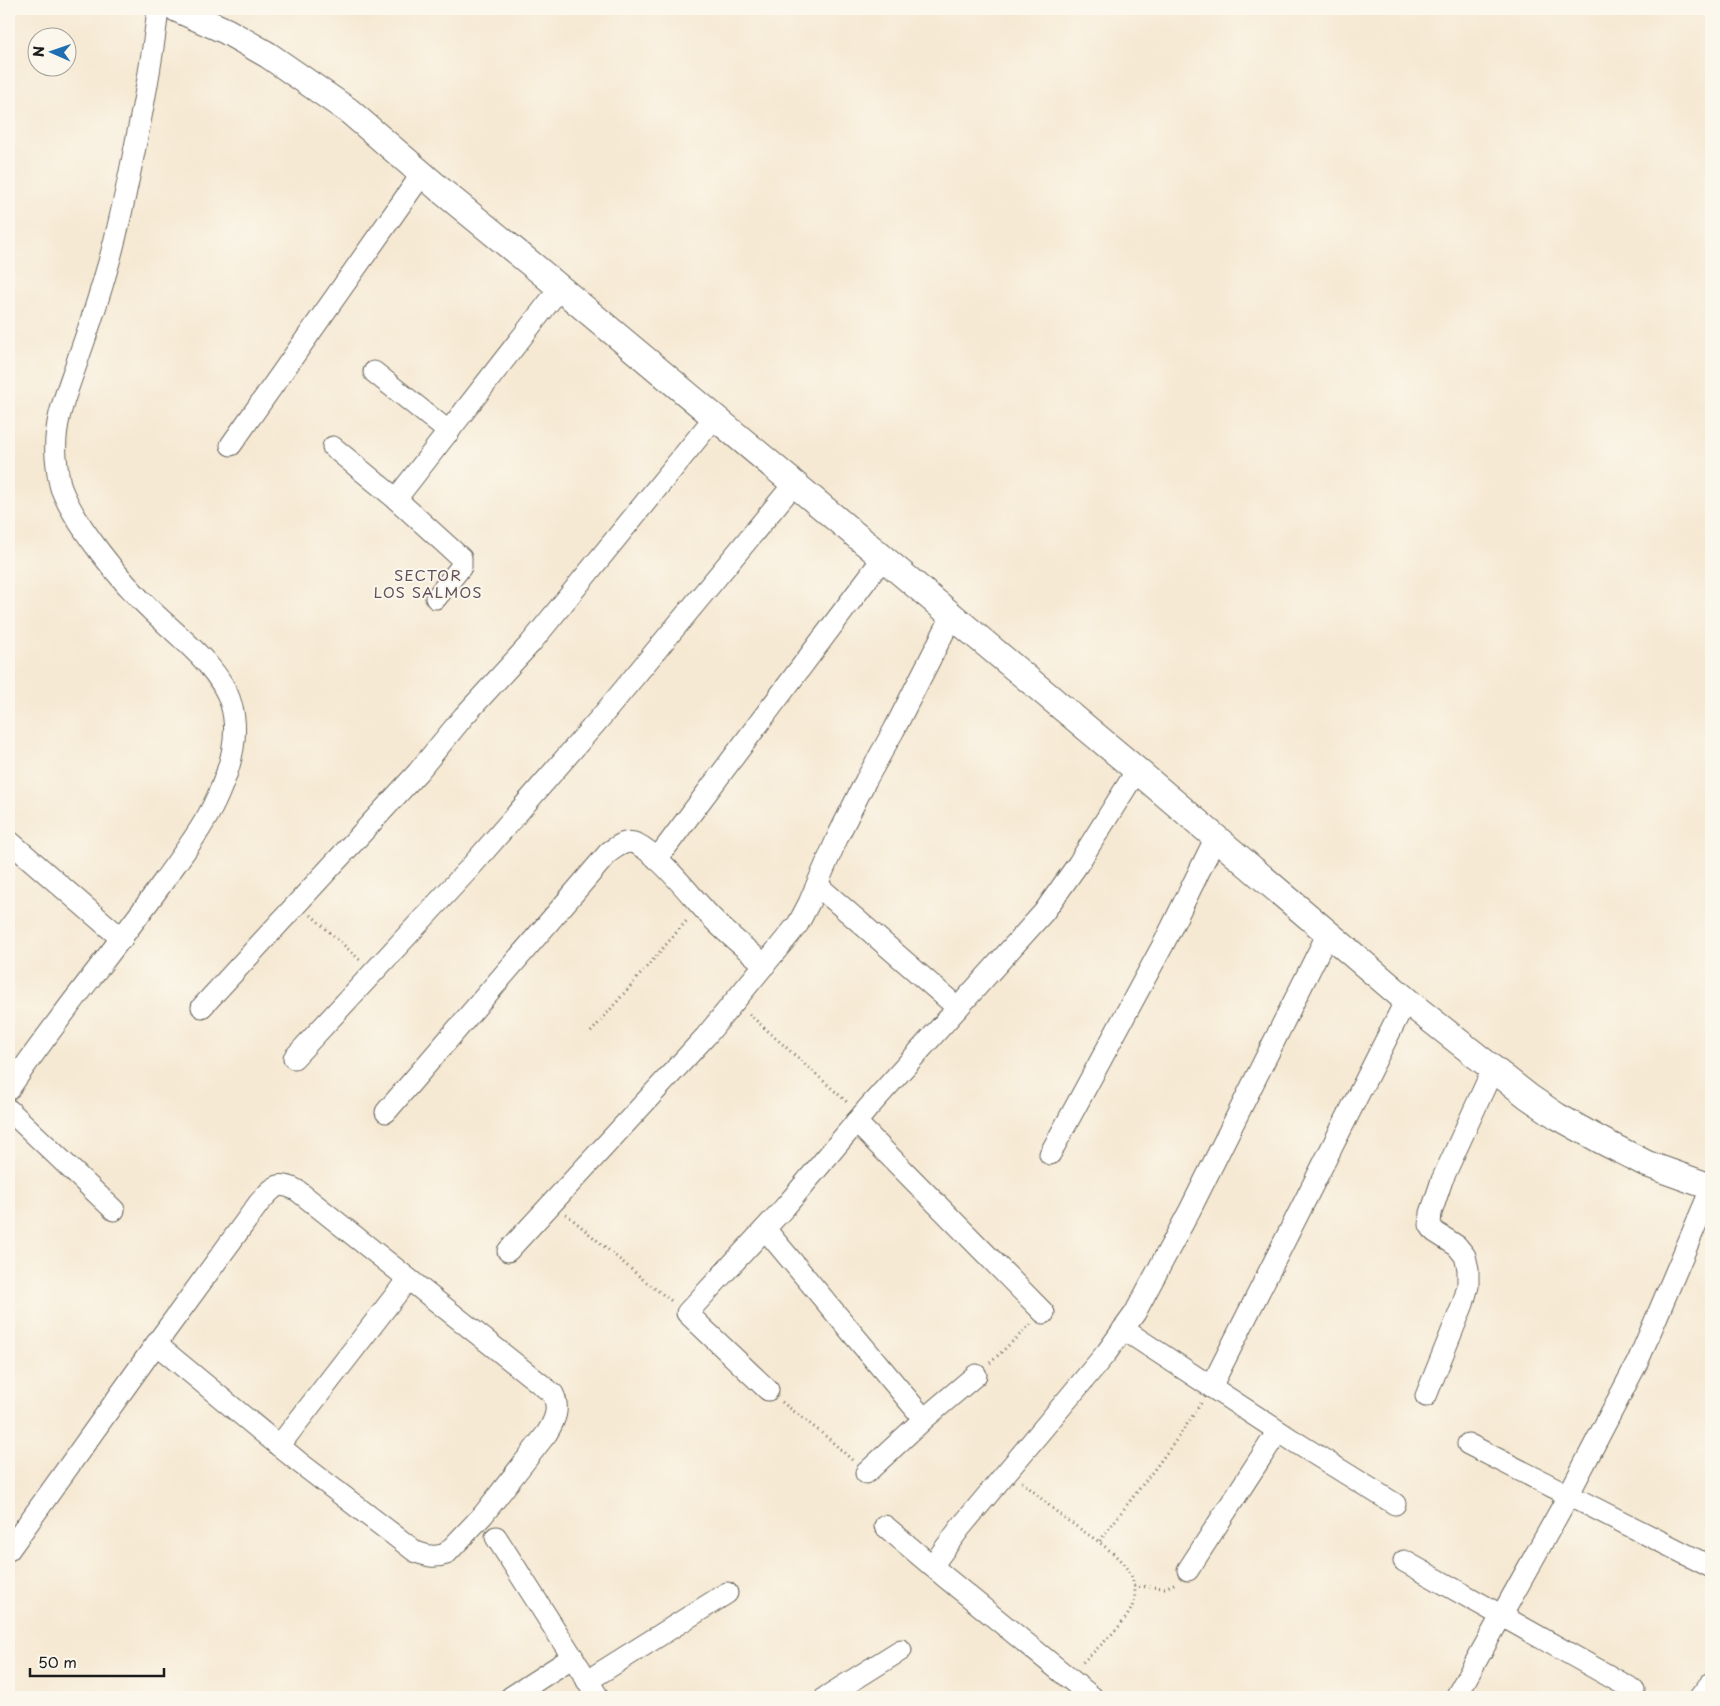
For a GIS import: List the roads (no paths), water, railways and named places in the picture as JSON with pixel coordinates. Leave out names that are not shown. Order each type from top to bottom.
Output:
[{"type":"street","points":[[9,1089],[30,1058],[122,938],[195,835],[221,789],[230,762],[234,731],[231,703],[226,691],[215,674],[197,653],[142,601],[96,546],[73,512],[62,488],[56,453],[58,421],[63,400],[79,358],[100,292],[120,218],[146,94],[158,9]]},
{"type":"street","points":[[177,9],[226,31],[296,73],[349,112],[1137,770],[1215,839],[1406,1000],[1493,1069],[1558,1116],[1600,1140],[1647,1164],[1711,1188],[1638,1360],[1568,1495],[1456,1697]]},
{"type":"street","points":[[231,445],[422,174]]},
{"type":"street","points":[[396,499],[560,288]]},
{"type":"street","points":[[374,372],[449,432]]},
{"type":"street","points":[[202,1007],[418,772],[464,716],[530,644],[714,418]]},
{"type":"street","points":[[333,447],[396,499],[460,558],[461,568],[436,598]]},
{"type":"street","points":[[294,1058],[468,870],[601,717],[794,484]]},
{"type":"street","points":[[657,859],[883,558]]},
{"type":"street","points":[[508,1251],[706,1036],[798,924],[810,903],[839,834],[866,780],[894,730],[952,616]]},
{"type":"street","points":[[768,1390],[687,1314],[765,1229],[859,1119],[1044,912],[1078,864],[1137,770]]},
{"type":"street","points":[[1050,1154],[1164,943],[1215,839]]},
{"type":"street","points":[[9,841],[122,938]]},
{"type":"street","points":[[386,1112],[609,852],[620,844],[628,842],[636,844],[657,859],[715,921],[765,964]]},
{"type":"street","points":[[817,885],[958,1008]]},
{"type":"street","points":[[932,1566],[960,1528],[1107,1352],[1135,1313],[1166,1257],[1328,933]]},
{"type":"street","points":[[1211,1388],[1406,1000]]},
{"type":"street","points":[[1426,1396],[1463,1304],[1468,1286],[1468,1269],[1465,1256],[1457,1246],[1436,1232],[1430,1225],[1431,1213],[1442,1180],[1493,1069]]},
{"type":"street","points":[[9,1110],[114,1210]]},
{"type":"street","points":[[859,1119],[1044,1313]]},
{"type":"street","points":[[9,1550],[156,1344],[259,1203],[273,1187],[280,1185],[288,1185],[298,1191],[553,1394],[556,1401],[556,1411],[547,1433],[483,1516],[446,1554],[439,1557],[428,1557],[416,1552],[279,1446],[156,1344]]},
{"type":"street","points":[[765,1229],[924,1419]]},
{"type":"street","points":[[279,1446],[408,1279]]},
{"type":"street","points":[[1123,1329],[1211,1388],[1395,1504]]},
{"type":"street","points":[[866,1474],[924,1419],[976,1375]]},
{"type":"street","points":[[1188,1570],[1278,1431]]},
{"type":"street","points":[[1468,1444],[1711,1567]]},
{"type":"street","points":[[885,1526],[1092,1697]]},
{"type":"street","points":[[496,1537],[593,1689],[726,1593]]},
{"type":"street","points":[[1404,1561],[1634,1690]]},
{"type":"street","points":[[826,1697],[901,1650]]},
{"type":"street","points":[[511,1697],[573,1657]]},
{"type":"district","name":"SECTOR LOS SALMOS","points":[[428,584]]}]
